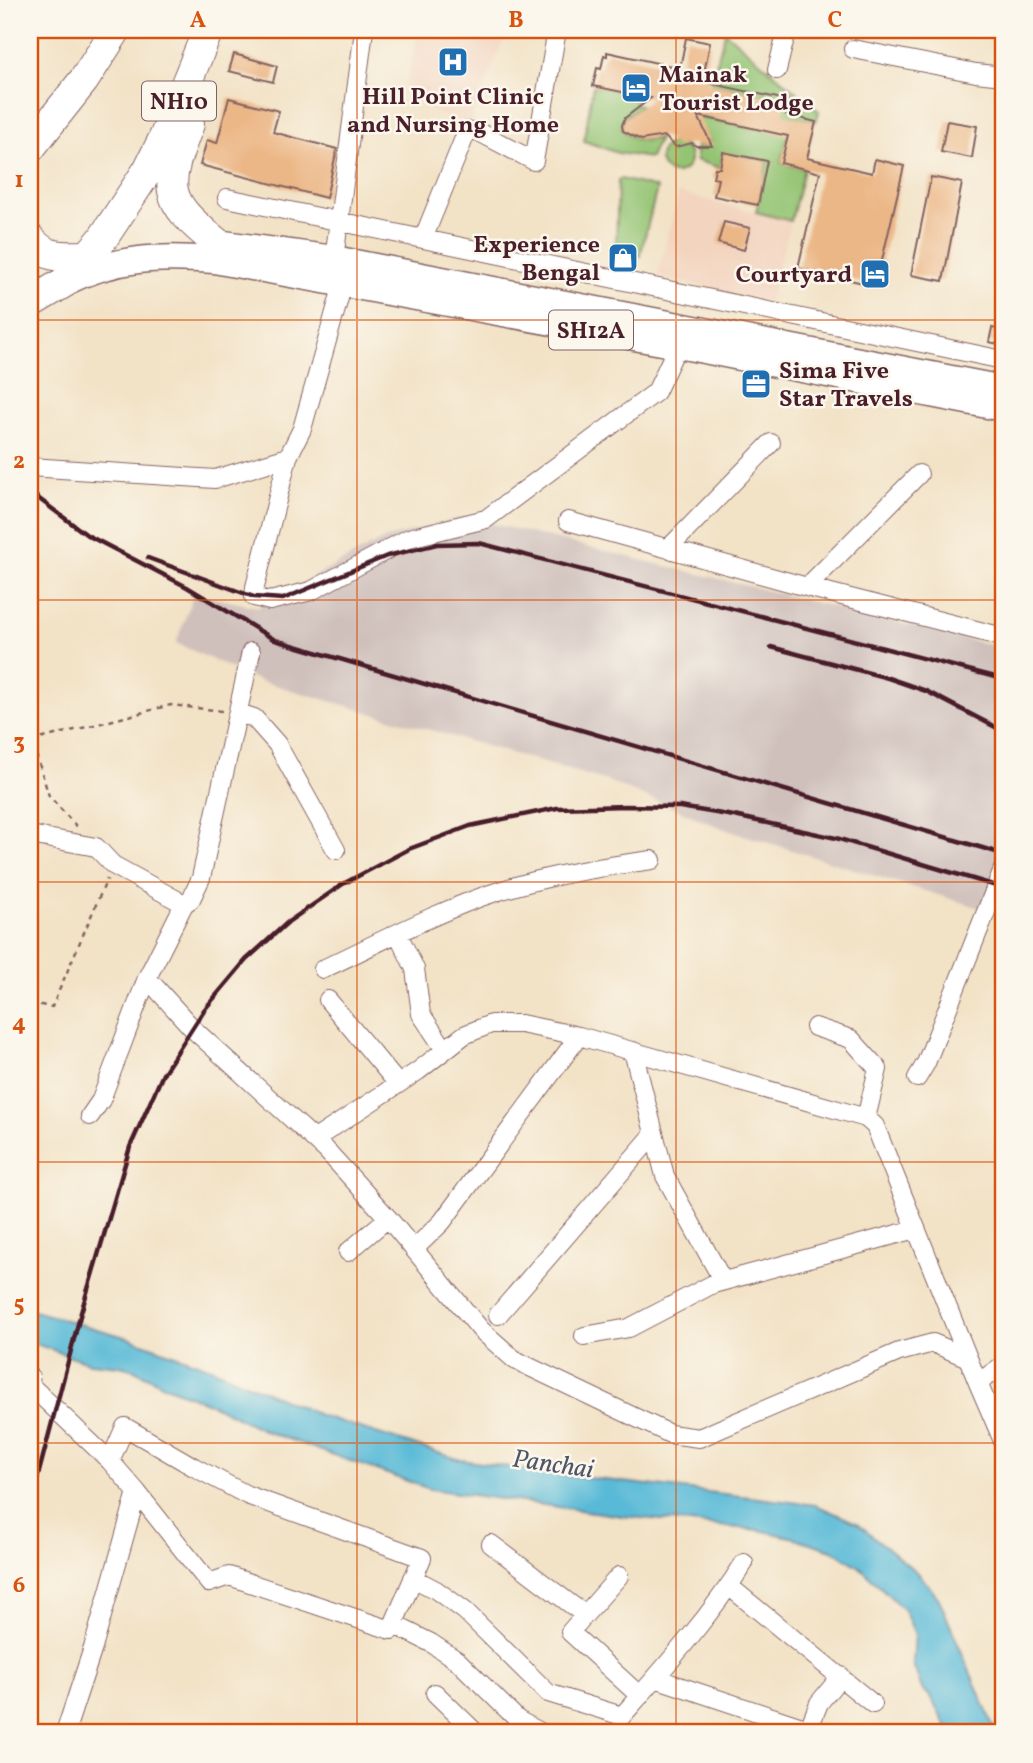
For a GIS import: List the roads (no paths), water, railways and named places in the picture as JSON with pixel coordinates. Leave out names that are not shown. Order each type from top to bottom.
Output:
[{"type":"highway","points":[[31,153],[84,80],[116,30]]},
{"type":"highway","name":"NH10","points":[[65,282],[95,248],[148,170],[164,138],[208,30]]},
{"type":"highway","points":[[217,243],[182,211],[175,201],[172,182],[177,155],[228,30]]},
{"type":"highway","points":[[30,239],[39,250],[55,256],[95,248]]},
{"type":"highway","name":"SH12A","points":[[30,303],[65,282]]},
{"type":"main road","name":"SH12A","points":[[217,243],[338,272],[635,328],[1003,389]]},
{"type":"main road","name":"SH12A","points":[[65,282],[122,261],[178,258],[338,272]]},
{"type":"main road","name":"SH12A","points":[[635,328],[678,345],[1003,408]]},
{"type":"street","points":[[364,30],[339,222],[338,272],[302,429],[288,457],[254,597],[270,601],[311,591],[410,538],[486,519],[656,392],[678,345]]},
{"type":"street","points":[[423,239],[467,131],[477,131],[534,161],[557,30]]},
{"type":"street","points":[[777,70],[787,30]]},
{"type":"street","points":[[853,49],[1003,76]]},
{"type":"street","points":[[227,198],[1003,360]]},
{"type":"street","points":[[635,328],[643,285]]},
{"type":"street","points":[[670,547],[771,443]]},
{"type":"street","points":[[30,467],[215,480],[288,457]]},
{"type":"street","points":[[807,587],[919,474]]},
{"type":"street","points":[[568,521],[807,587],[1003,637]]},
{"type":"street","points":[[90,1116],[101,1100],[147,978],[184,904],[191,899],[201,877],[251,652]]},
{"type":"street","points":[[239,713],[254,718],[277,744],[336,850]]},
{"type":"street","points":[[30,835],[96,847],[113,865],[184,904]]},
{"type":"street","points":[[323,969],[497,891],[579,870],[652,860]]},
{"type":"street","points":[[917,1078],[926,1063],[1003,869]]},
{"type":"street","points":[[398,934],[415,969],[421,1014],[445,1050]]},
{"type":"street","points":[[147,978],[193,1029],[315,1139],[388,1218],[481,1330],[515,1360],[670,1434],[699,1438],[899,1352],[933,1343],[968,1358]]},
{"type":"street","points":[[328,1000],[398,1084]]},
{"type":"street","points":[[315,1139],[398,1084],[464,1035],[491,1024],[521,1024],[579,1036],[866,1118],[874,1126],[1003,1441]]},
{"type":"street","points":[[815,1027],[851,1039],[878,1069],[866,1118]]},
{"type":"street","points":[[414,1249],[442,1222],[579,1036]]},
{"type":"street","points":[[633,1051],[665,1176],[723,1281]]},
{"type":"street","points":[[498,1315],[654,1134]]},
{"type":"street","points":[[348,1252],[388,1218]]},
{"type":"street","points":[[583,1336],[629,1328],[713,1284],[916,1229]]},
{"type":"street","points":[[978,1383],[1003,1365]]},
{"type":"street","points":[[30,1384],[110,1461],[209,1583],[229,1576],[391,1630],[422,1558],[247,1495],[125,1427],[110,1461]]},
{"type":"street","points":[[65,1733],[93,1648],[137,1492]]},
{"type":"street","points":[[491,1544],[585,1615]]},
{"type":"street","points":[[413,1578],[436,1590],[465,1611],[548,1693],[622,1716],[730,1587],[744,1563]]},
{"type":"street","points":[[619,1576],[570,1632],[640,1696]]},
{"type":"street","points":[[730,1587],[873,1704]]},
{"type":"street","points":[[393,1624],[431,1643],[458,1661],[518,1720],[542,1733]]},
{"type":"street","points":[[655,1678],[807,1731],[819,1703],[841,1676]]},
{"type":"street","points":[[435,1693],[476,1733]]},
{"type":"water","points":[[30,1310],[129,1338],[211,1368],[319,1415],[461,1460],[816,1505],[857,1523],[920,1575],[939,1599],[996,1733],[950,1733],[929,1695],[922,1689],[913,1664],[915,1634],[904,1610],[860,1567],[832,1550],[759,1530],[622,1516],[430,1489],[265,1431],[135,1370],[90,1363],[30,1342]]},
{"type":"railway","points":[[30,492],[87,535],[187,587],[275,640],[1003,854]]},
{"type":"railway","points":[[148,558],[254,597],[283,599],[387,556],[437,544],[479,543],[1003,679]]},
{"type":"railway","points":[[771,647],[888,678],[926,691],[1003,731]]},
{"type":"railway","points":[[30,1506],[80,1316],[130,1147],[163,1074],[204,1010],[246,960],[288,922],[343,884],[409,849],[470,826],[557,808],[625,806],[680,807],[836,838],[1003,888]]},
{"type":"place","name":"Hill Point Clinic and Nursing Home","points":[[453,62]]},
{"type":"place","name":"Mainak Tourist Lodge","points":[[636,88]]},
{"type":"place","name":"Experience Bengal","points":[[623,258]]},
{"type":"place","name":"Courtyard","points":[[875,274]]},
{"type":"place","name":"Sima Five Star Travels","points":[[756,384]]},
{"type":"water label","name":"Panchai","points":[[553,1463]]}]
